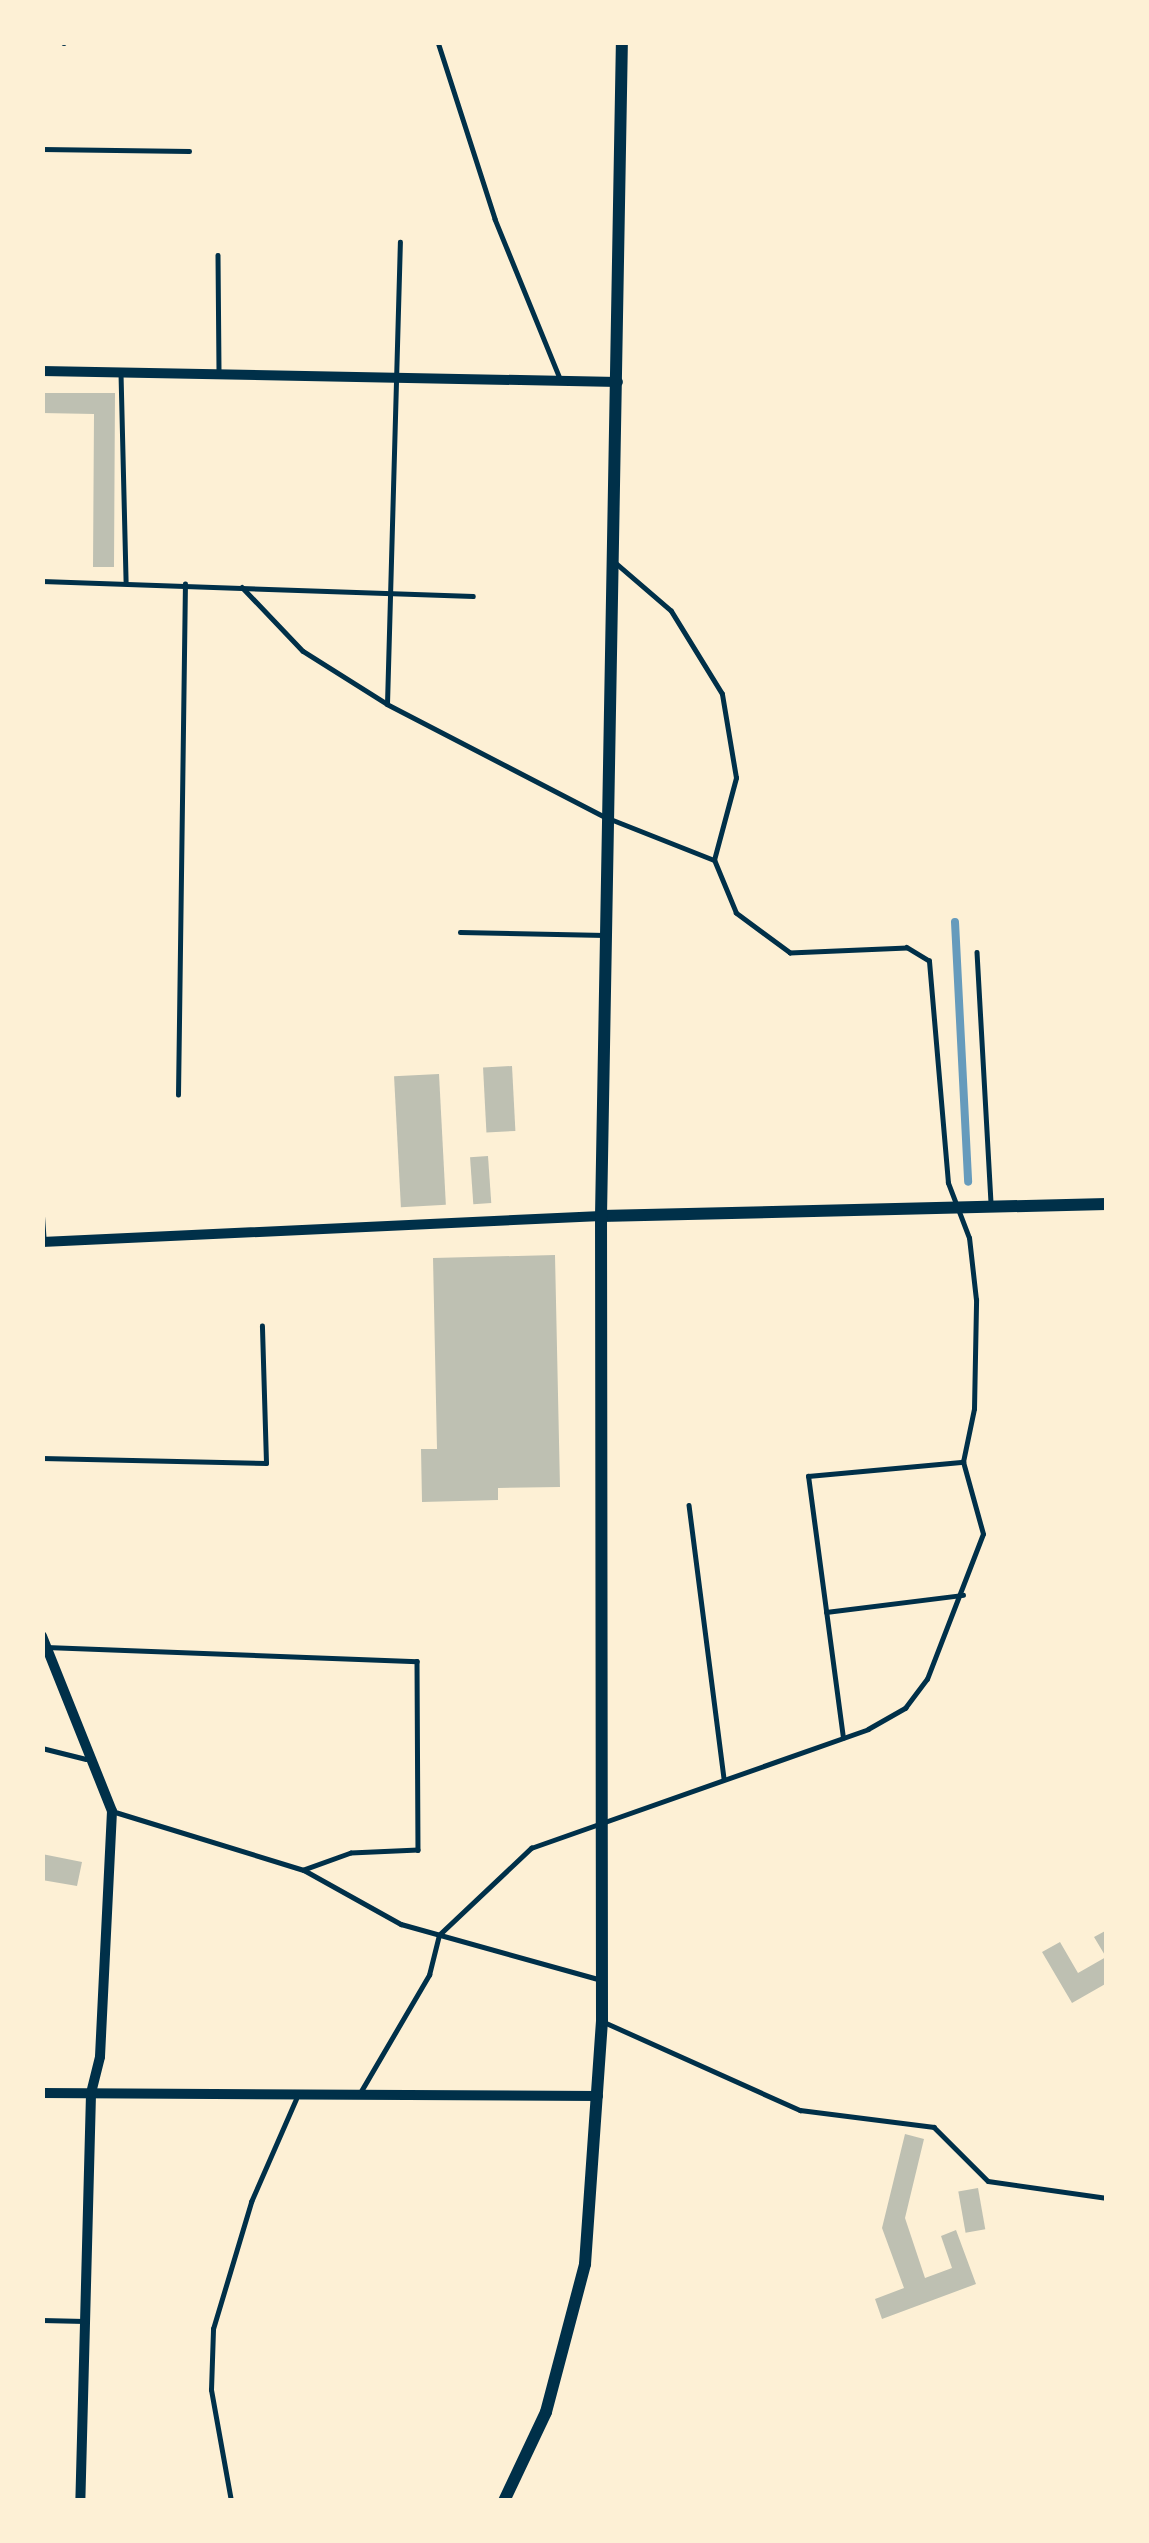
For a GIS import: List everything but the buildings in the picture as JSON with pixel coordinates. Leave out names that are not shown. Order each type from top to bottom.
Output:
[{"type":"street","points":[[504,2501],[568,2347],[585,2264],[602,2021],[601,1216],[622,42]]},
{"type":"street","points":[[42,371],[618,382]]},
{"type":"street","points":[[43,1241],[601,1216],[1107,1204]]},
{"type":"street","points":[[44,1642],[112,1811],[100,2057],[91,2094],[80,2501]]},
{"type":"street","points":[[42,2093],[598,2096]]},
{"type":"lane","points":[[439,42],[496,218],[561,381]]},
{"type":"lane","points":[[42,149],[189,151]]},
{"type":"lane","points":[[387,704],[400,242]]},
{"type":"lane","points":[[218,255],[219,375]]},
{"type":"lane","points":[[121,373],[126,581]]},
{"type":"lane","points":[[359,2094],[429,1976],[439,1935],[531,1848],[843,1738],[905,1708],[927,1679],[983,1534],[963,1462],[978,1346],[960,1208],[948,1183],[929,961],[907,948],[790,952],[736,913],[714,860],[736,778],[722,694],[670,610],[614,562]]},
{"type":"lane","points":[[42,581],[473,596]]},
{"type":"lane","points":[[178,1095],[184,584]]},
{"type":"lane","points":[[242,587],[303,651],[387,704],[609,819],[714,860]]},
{"type":"lane","points":[[460,932],[607,935]]},
{"type":"lane","points":[[977,952],[991,1207]]},
{"type":"lane","points":[[42,1209],[43,1241]]},
{"type":"lane","points":[[42,1458],[266,1463],[262,1326]]},
{"type":"lane","points":[[843,1738],[808,1476],[963,1462]]},
{"type":"lane","points":[[688,1505],[724,1780]]},
{"type":"lane","points":[[826,1612],[963,1595]]},
{"type":"lane","points":[[44,1642],[418,1661],[418,1850],[351,1853],[304,1870]]},
{"type":"lane","points":[[42,1748],[91,1760]]},
{"type":"lane","points":[[112,1811],[304,1870],[401,1924],[600,1980]]},
{"type":"lane","points":[[602,2021],[800,2110],[934,2127],[988,2181],[1107,2198]]},
{"type":"lane","points":[[231,2501],[211,2390],[213,2329],[251,2202],[299,2094]]},
{"type":"lane","points":[[42,2320],[85,2320]]},
{"type":"waterway","points":[[955,922],[968,1182]]}]
